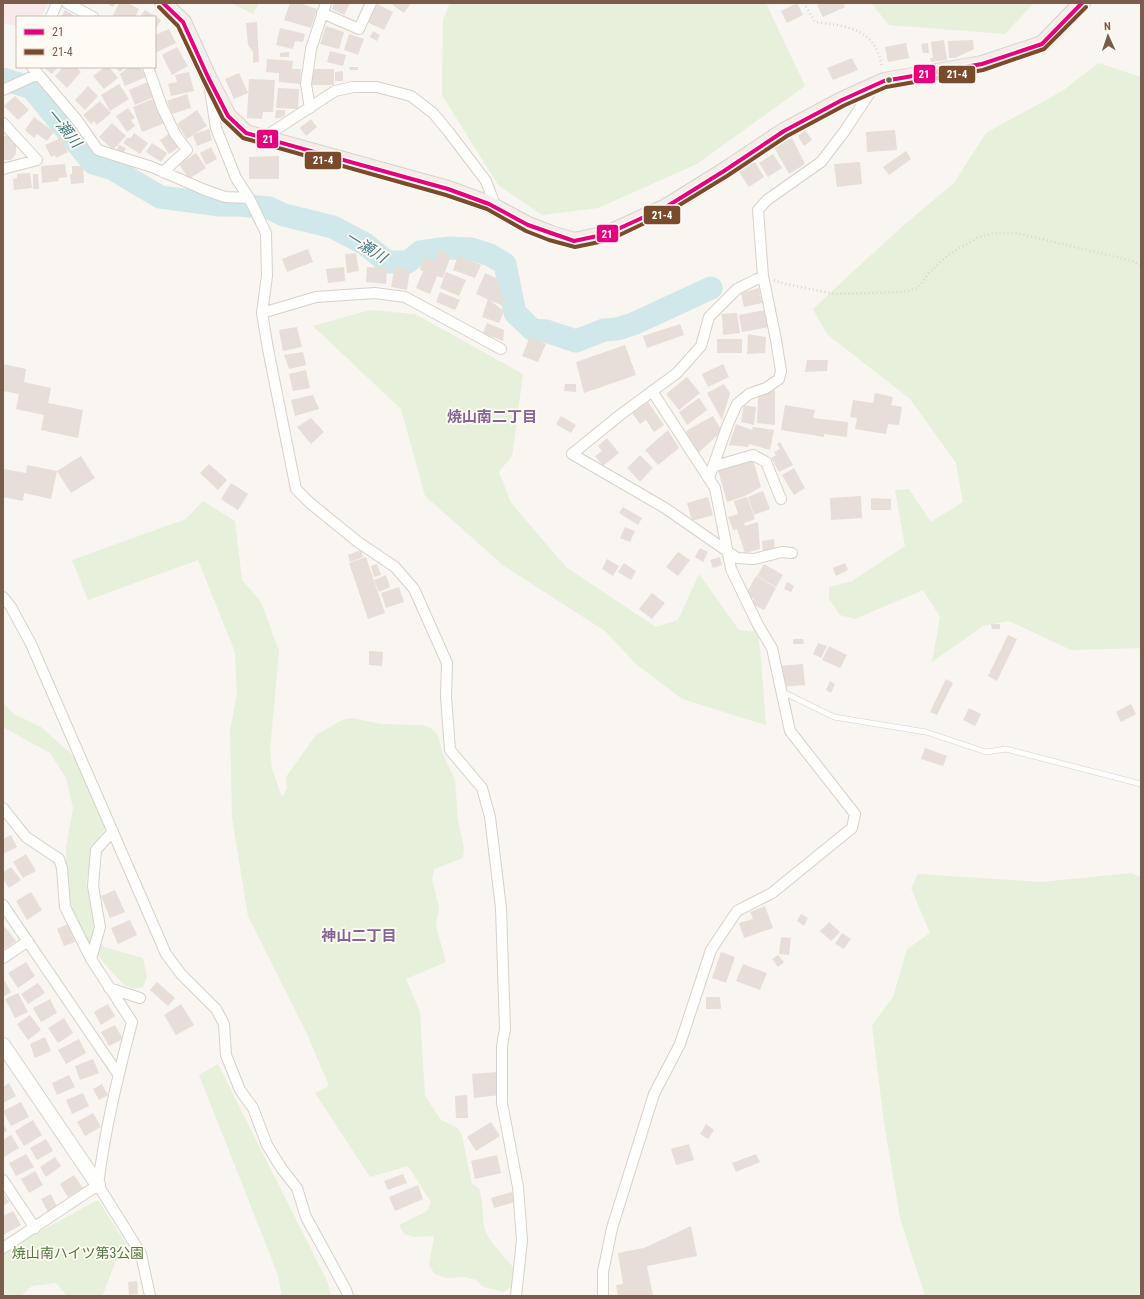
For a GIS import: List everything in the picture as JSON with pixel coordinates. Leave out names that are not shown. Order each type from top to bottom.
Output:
[{"type":"main road","points":[[163,3],[183,22],[228,116],[246,133],[448,189],[496,208],[528,225],[550,234],[574,240],[607,234],[666,207],[784,131],[842,100],[880,83],[982,64],[1042,44],[1082,3]]},
{"type":"street","points":[[51,16],[57,3]]},
{"type":"street","points":[[67,3],[91,16]]},
{"type":"street","points":[[310,108],[306,84],[311,49],[326,3]]},
{"type":"street","points":[[322,13],[359,28],[371,3]]},
{"type":"street","points":[[148,68],[162,107],[175,134],[187,150],[163,172]]},
{"type":"street","points":[[3,90],[35,71],[77,120],[98,150],[152,167],[225,197],[249,198]]},
{"type":"street","points":[[208,77],[216,128],[236,178],[249,198],[266,233],[267,276],[262,313],[296,489],[310,503],[358,542],[395,567],[414,589],[447,663],[446,697],[450,750],[482,788],[490,817],[501,908],[505,1029],[502,1046],[502,1103],[518,1187],[522,1240],[516,1296]]},
{"type":"street","points":[[709,478],[715,466],[728,424],[737,404],[749,394],[766,388],[779,379],[781,371],[763,276],[758,210],[767,200],[821,162],[880,83]]},
{"type":"street","points":[[263,138],[335,91],[353,87],[377,87],[411,96],[433,113],[486,181],[496,208]]},
{"type":"street","points":[[3,123],[37,160],[3,169]]},
{"type":"street","points":[[763,276],[736,289],[709,317],[701,346],[677,373],[572,454],[665,508],[737,558],[754,559],[782,552],[792,553]]},
{"type":"street","points":[[262,313],[316,297],[375,293],[405,297],[501,349]]},
{"type":"street","points":[[603,1296],[604,1272],[614,1221],[654,1094],[680,1044],[711,950],[737,911],[772,894],[852,828],[855,814],[790,731],[772,648],[758,625],[731,568],[714,488],[652,391]]},
{"type":"street","points":[[715,466],[753,455],[766,462],[781,499]]},
{"type":"street","points":[[3,597],[11,607],[31,644],[166,954],[181,974],[216,1009],[224,1024],[226,1055],[240,1090],[253,1108],[267,1145],[282,1169],[297,1188],[306,1217],[348,1296]]},
{"type":"street","points":[[3,808],[26,837],[59,859],[62,868],[65,907],[91,959],[132,1022],[118,1074],[103,1146],[98,1185],[3,1248]]},
{"type":"street","points":[[91,959],[100,927],[93,886],[96,850],[113,831]]},
{"type":"street","points":[[3,905],[118,1074]]},
{"type":"street","points":[[3,958],[28,941]]},
{"type":"street","points":[[109,988],[140,998]]},
{"type":"street","points":[[3,1045],[98,1185],[141,1254],[150,1296]]},
{"type":"street","points":[[3,1180],[35,1228]]},
{"type":"lane","points":[[781,690],[834,717],[926,732],[986,752],[1006,749],[1141,784]]},
{"type":"path","points":[[804,3],[815,22],[842,26],[858,31],[874,43],[881,60],[880,83]]},
{"type":"path","points":[[763,276],[784,284],[836,294],[903,292],[918,288],[929,273],[948,255],[977,238],[994,233],[1017,233],[1141,264]]},
{"type":"shaded area","points":[[3,3],[48,3],[42,16],[16,16],[16,26],[3,23]]},
{"type":"green space","points":[[231,3],[259,3],[253,14]]},
{"type":"green space","points":[[450,3],[766,3],[805,86],[697,164],[598,208],[542,215],[498,185],[442,95],[443,20]]},
{"type":"green space","points":[[871,3],[1034,3],[1005,34],[889,25]]},
{"type":"green space","points":[[1098,63],[1141,77],[1141,648],[1071,650],[1009,621],[983,626],[932,662],[940,617],[923,590],[855,619],[840,615],[829,599],[829,587],[852,581],[905,546],[895,490],[909,489],[931,522],[963,502],[956,463],[910,399],[827,334],[813,309],[904,225],[954,183],[986,133],[1064,90]]},
{"type":"green space","points":[[370,310],[415,314],[523,374],[512,456],[499,472],[511,503],[567,568],[656,627],[678,620],[699,574],[739,630],[758,632],[766,725],[682,699],[636,664],[605,631],[504,566],[425,496],[401,409],[313,326]]},
{"type":"green space","points":[[203,501],[235,521],[242,580],[261,602],[279,651],[270,750],[272,769],[282,797],[287,789],[286,777],[316,735],[342,720],[352,718],[381,724],[422,725],[431,728],[438,735],[443,754],[455,780],[458,820],[464,848],[463,858],[434,869],[432,879],[439,907],[436,926],[446,962],[406,979],[420,1012],[425,1096],[441,1120],[458,1128],[462,1136],[472,1184],[479,1188],[486,1232],[496,1248],[513,1267],[512,1286],[504,1292],[483,1287],[476,1280],[466,1277],[446,1278],[435,1274],[429,1266],[434,1236],[414,1237],[404,1234],[399,1225],[427,1211],[431,1202],[408,1166],[370,1177],[315,1093],[329,1086],[307,1034],[248,916],[232,818],[230,730],[237,694],[235,652],[198,560],[88,600],[72,560],[186,519]]},
{"type":"green space","points":[[3,703],[14,714],[41,727],[77,759],[106,827],[95,844],[86,883],[98,939],[104,947],[143,958],[147,977],[143,987],[133,989],[124,985],[103,962],[85,937],[67,896],[66,847],[73,808],[66,778],[50,753],[3,727]]},
{"type":"green space","points":[[1131,873],[1141,877],[1141,1296],[925,1296],[900,1218],[884,1123],[872,1025],[893,997],[907,949],[930,933],[911,888],[918,874],[1041,882]]},
{"type":"green space","points":[[218,1064],[328,1283],[331,1296],[282,1296],[278,1275],[199,1075]]},
{"type":"green space","name":"焼山南ハイツ第3公園","points":[[98,1200],[128,1247],[115,1263],[103,1294],[100,1296],[67,1296],[56,1283],[32,1286],[21,1296],[3,1296],[3,1251]]},
{"type":"building","points":[[106,3],[116,3],[113,7]]},
{"type":"building","points":[[119,3],[128,3],[139,9],[136,16],[113,15]]},
{"type":"building","points":[[290,3],[299,3],[317,9],[311,28],[284,20]]},
{"type":"building","points":[[334,3],[350,3],[344,15],[332,9]]},
{"type":"building","points":[[390,3],[411,3],[404,13]]},
{"type":"building","points":[[797,3],[803,15],[787,23],[781,11]]},
{"type":"building","points":[[823,3],[843,3],[845,7],[823,17],[817,5]]},
{"type":"building","points":[[377,4],[393,12],[384,30],[367,22]]},
{"type":"building","points":[[65,10],[74,16],[62,16]]},
{"type":"building","points":[[145,10],[155,16],[141,16]]},
{"type":"building","points":[[156,17],[161,20],[156,28]]},
{"type":"building","points":[[257,22],[259,62],[253,63],[253,52],[248,45],[246,23]]},
{"type":"building","points":[[326,26],[344,32],[339,49],[320,44]]},
{"type":"building","points":[[280,28],[305,34],[303,42],[295,41],[293,49],[276,45]]},
{"type":"building","points":[[169,29],[176,43],[156,53],[156,35]]},
{"type":"building","points":[[373,31],[380,35],[377,41],[370,37]]},
{"type":"building","points":[[349,34],[364,39],[358,55],[344,50]]},
{"type":"building","points":[[944,40],[947,60],[931,62],[930,58],[933,58],[931,42]]},
{"type":"building","points":[[973,40],[974,49],[955,58],[949,58],[948,41]]},
{"type":"building","points":[[906,43],[909,58],[888,62],[885,47]]},
{"type":"building","points":[[928,43],[929,53],[923,53],[921,44]]},
{"type":"building","points":[[177,47],[188,66],[172,75],[162,55]]},
{"type":"building","points":[[330,51],[346,55],[343,66],[327,62]]},
{"type":"building","points":[[289,52],[289,57],[280,57],[280,53]]},
{"type":"building","points":[[852,58],[858,70],[833,80],[827,68]]},
{"type":"building","points":[[267,59],[293,61],[292,69],[301,69],[300,84],[279,82],[279,73],[266,72]]},
{"type":"building","points":[[349,67],[358,67],[358,70],[350,70]]},
{"type":"building","points":[[44,68],[57,68],[52,74]]},
{"type":"building","points":[[62,68],[77,68],[81,72],[67,88],[55,76]]},
{"type":"building","points":[[104,68],[110,68],[118,78],[104,89],[93,76]]},
{"type":"building","points":[[116,68],[124,68],[120,72]]},
{"type":"building","points":[[128,68],[141,68],[146,77],[125,86],[120,74]]},
{"type":"building","points":[[312,69],[334,69],[334,85],[312,85]]},
{"type":"building","points":[[343,71],[343,81],[335,81],[335,72]]},
{"type":"building","points":[[189,72],[194,91],[171,96],[168,84],[177,82],[175,75]]},
{"type":"building","points":[[239,73],[248,93],[234,99],[225,79]]},
{"type":"building","points":[[249,79],[275,80],[273,112],[263,112],[262,119],[247,118]]},
{"type":"building","points":[[148,82],[154,97],[135,105],[129,90]]},
{"type":"building","points":[[119,84],[129,99],[110,111],[101,95]]},
{"type":"building","points":[[88,86],[98,96],[85,110],[75,100]]},
{"type":"building","points":[[278,88],[299,89],[298,109],[276,108]]},
{"type":"building","points":[[187,94],[191,108],[172,114],[167,101]]},
{"type":"building","points":[[15,96],[29,110],[18,120],[4,106]]},
{"type":"building","points":[[155,98],[165,123],[142,132],[133,107]]},
{"type":"building","points":[[100,101],[111,113],[97,125],[94,121],[91,124],[83,115]]},
{"type":"building","points":[[128,108],[135,118],[131,120],[135,126],[127,132],[116,116]]},
{"type":"building","points":[[197,110],[207,126],[194,134],[209,129],[212,140],[197,146],[193,135],[187,139],[177,124]]},
{"type":"building","points":[[276,110],[285,110],[285,116],[275,118]]},
{"type":"building","points":[[34,117],[54,132],[47,141],[37,134],[34,138],[25,130]]},
{"type":"building","points":[[311,119],[317,127],[306,136],[300,128]]},
{"type":"building","points":[[112,123],[126,136],[113,150],[99,137]]},
{"type":"building","points":[[805,130],[812,140],[804,146],[798,136]]},
{"type":"building","points":[[895,130],[897,150],[867,152],[866,132]]},
{"type":"building","points":[[134,133],[148,143],[140,154],[123,143],[127,138],[131,138]]},
{"type":"building","points":[[170,133],[179,147],[169,154],[160,140]]},
{"type":"building","points":[[3,136],[12,136],[12,143],[16,143],[16,154],[11,160],[3,160]]},
{"type":"building","points":[[61,138],[68,152],[56,158],[55,155],[51,157],[45,145]]},
{"type":"building","points":[[792,138],[805,164],[789,174],[774,147]]},
{"type":"building","points":[[152,143],[167,153],[161,162],[146,152]]},
{"type":"building","points":[[119,145],[126,148],[123,154],[116,151]]},
{"type":"building","points":[[211,147],[217,159],[206,165],[200,153]]},
{"type":"building","points":[[906,151],[911,159],[889,175],[883,167]]},
{"type":"building","points":[[196,153],[206,168],[189,179],[179,164]]},
{"type":"building","points":[[773,154],[782,168],[768,177],[759,163]]},
{"type":"building","points":[[279,156],[279,179],[249,179],[249,157]]},
{"type":"building","points":[[755,162],[764,177],[749,187],[739,172]]},
{"type":"building","points":[[860,162],[862,184],[837,187],[834,164]]},
{"type":"building","points":[[65,164],[67,177],[58,178],[59,181],[42,183],[41,166]]},
{"type":"building","points":[[72,166],[83,166],[84,183],[71,184],[70,174],[72,174]]},
{"type":"building","points":[[30,173],[32,188],[14,190],[13,179],[17,178],[17,174]]},
{"type":"building","points":[[33,174],[38,174],[39,189],[33,189]]},
{"type":"building","points":[[308,249],[313,262],[287,272],[282,259]]},
{"type":"building","points":[[438,250],[451,255],[443,278],[437,276],[430,294],[416,288],[423,271],[420,270],[424,257],[434,261]]},
{"type":"building","points":[[356,253],[359,271],[347,273],[345,254]]},
{"type":"building","points":[[458,256],[481,265],[475,278],[453,270]]},
{"type":"building","points":[[344,267],[345,281],[328,283],[326,269]]},
{"type":"building","points":[[367,267],[387,268],[386,284],[366,282]]},
{"type":"building","points":[[395,267],[410,270],[407,290],[391,287]]},
{"type":"building","points":[[446,272],[466,280],[459,296],[440,288]]},
{"type":"building","points":[[485,273],[496,278],[504,301],[503,306],[476,294]]},
{"type":"building","points":[[759,288],[762,303],[744,307],[741,293]]},
{"type":"building","points":[[440,292],[460,300],[455,310],[436,302]]},
{"type":"building","points":[[488,299],[504,311],[499,323],[482,317]]},
{"type":"building","points":[[765,310],[769,327],[742,332],[739,315]]},
{"type":"building","points":[[737,313],[740,333],[723,335],[722,314]]},
{"type":"building","points":[[487,323],[504,330],[503,341],[483,333]]},
{"type":"building","points":[[680,324],[684,335],[647,348],[643,336]]},
{"type":"building","points":[[297,327],[302,347],[283,351],[279,330]]},
{"type":"building","points":[[748,334],[766,337],[765,353],[747,354]]},
{"type":"building","points":[[530,337],[546,344],[538,362],[522,356]]},
{"type":"building","points":[[717,339],[742,339],[742,353],[717,353]]},
{"type":"building","points":[[625,345],[636,375],[584,393],[576,362]]},
{"type":"building","points":[[303,352],[306,365],[289,369],[284,355]]},
{"type":"building","points":[[807,360],[828,360],[827,371],[805,372]]},
{"type":"building","points":[[3,364],[26,369],[24,382],[51,388],[48,403],[83,410],[78,438],[41,430],[44,415],[16,409],[19,394],[3,391]]},
{"type":"building","points":[[723,364],[729,377],[708,387],[702,374]]},
{"type":"building","points":[[306,370],[310,388],[293,391],[289,374]]},
{"type":"building","points":[[687,377],[700,393],[679,410],[666,394]]},
{"type":"building","points":[[565,384],[576,384],[576,392],[564,391]]},
{"type":"building","points":[[724,384],[730,393],[722,420],[707,393]]},
{"type":"building","points":[[775,390],[775,425],[757,423],[758,395]]},
{"type":"building","points":[[875,393],[893,397],[891,405],[902,407],[899,425],[888,424],[886,434],[855,429],[857,418],[850,417],[853,400],[873,403]]},
{"type":"building","points":[[313,395],[319,409],[295,416],[291,400]]},
{"type":"building","points":[[699,398],[707,410],[687,425],[679,412]]},
{"type":"building","points":[[648,402],[664,425],[654,432],[646,420],[640,424],[632,413]]},
{"type":"building","points":[[744,405],[756,407],[754,425],[741,422]]},
{"type":"building","points":[[785,405],[815,410],[813,418],[848,422],[847,437],[824,434],[824,437],[781,430]]},
{"type":"building","points":[[561,416],[576,425],[571,433],[556,424]]},
{"type":"building","points":[[713,416],[722,431],[697,454],[686,431]]},
{"type":"building","points":[[311,418],[324,432],[311,444],[297,427]]},
{"type":"building","points":[[736,424],[752,430],[753,427],[774,430],[770,450],[749,444],[748,447],[729,445]]},
{"type":"building","points":[[668,430],[679,448],[658,465],[645,450]]},
{"type":"building","points":[[607,438],[619,453],[603,466],[595,456],[602,451],[598,446]]},
{"type":"building","points":[[780,442],[793,465],[779,472],[771,458],[776,455],[774,452],[780,449],[777,444]]},
{"type":"building","points":[[640,455],[653,468],[640,482],[627,468]]},
{"type":"building","points":[[81,456],[95,478],[71,493],[57,471]]},
{"type":"building","points":[[753,460],[761,487],[745,496],[727,502],[718,470]]},
{"type":"building","points":[[209,464],[227,480],[218,490],[200,473]]},
{"type":"building","points":[[27,465],[57,471],[51,499],[24,493],[23,501],[3,497],[3,469],[26,473]]},
{"type":"building","points":[[794,468],[805,488],[794,495],[782,475]]},
{"type":"building","points":[[231,483],[248,494],[238,510],[221,499]]},
{"type":"building","points":[[763,491],[770,509],[754,515],[748,497]]},
{"type":"building","points":[[861,496],[862,518],[831,520],[830,498]]},
{"type":"building","points":[[708,497],[713,515],[692,521],[687,503]]},
{"type":"building","points":[[747,497],[755,519],[744,523],[745,526],[758,522],[760,549],[745,553],[737,529],[733,530],[728,517],[738,514],[734,501]]},
{"type":"building","points":[[871,498],[891,499],[891,510],[871,510]]},
{"type":"building","points":[[623,507],[642,518],[638,525],[619,513]]},
{"type":"building","points":[[625,527],[635,531],[630,542],[620,538]]},
{"type":"building","points":[[774,539],[775,552],[763,553],[762,541]]},
{"type":"building","points":[[700,548],[708,552],[703,562],[695,557]]},
{"type":"building","points":[[361,550],[363,557],[350,562],[348,555]]},
{"type":"building","points":[[678,552],[690,560],[678,576],[666,567]]},
{"type":"building","points":[[366,557],[385,613],[368,619],[349,563]]},
{"type":"building","points":[[720,557],[722,565],[713,568],[710,560]]},
{"type":"building","points":[[607,559],[619,566],[613,576],[602,569]]},
{"type":"building","points":[[624,563],[636,571],[631,580],[618,572]]},
{"type":"building","points":[[845,563],[848,570],[836,576],[833,568]]},
{"type":"building","points":[[377,564],[381,575],[374,577],[371,566]]},
{"type":"building","points":[[764,564],[783,575],[776,587],[757,576]]},
{"type":"building","points":[[386,575],[390,587],[379,592],[374,580]]},
{"type":"building","points":[[756,576],[776,588],[764,610],[751,603],[754,599],[745,595]]},
{"type":"building","points":[[787,582],[794,586],[791,592],[784,589]]},
{"type":"building","points":[[399,587],[404,602],[386,608],[381,593]]},
{"type":"building","points":[[652,593],[665,603],[652,619],[639,609]]},
{"type":"building","points":[[991,624],[1000,624],[1000,629],[992,629]]},
{"type":"building","points":[[1008,635],[1017,639],[997,681],[988,676]]},
{"type":"building","points":[[793,639],[803,639],[804,644],[793,644]]},
{"type":"building","points":[[818,643],[827,646],[821,658],[813,654]]},
{"type":"building","points":[[829,646],[847,655],[840,668],[822,660]]},
{"type":"building","points":[[369,651],[383,652],[382,666],[369,665]]},
{"type":"building","points":[[803,664],[805,685],[780,687],[778,666]]},
{"type":"building","points":[[946,679],[953,683],[937,715],[930,712]]},
{"type":"building","points":[[830,681],[835,684],[831,693],[826,690]]},
{"type":"building","points":[[1131,704],[1136,714],[1121,722],[1116,712]]},
{"type":"building","points":[[969,708],[981,714],[975,726],[963,720]]},
{"type":"building","points":[[925,748],[947,756],[943,766],[921,759]]},
{"type":"building","points":[[11,835],[17,847],[3,854],[3,839]]},
{"type":"building","points":[[26,854],[36,871],[23,878],[13,862]]},
{"type":"building","points":[[11,867],[21,880],[9,888],[3,879],[3,872]]},
{"type":"building","points":[[115,890],[125,912],[110,918],[101,896]]},
{"type":"building","points":[[31,892],[42,910],[27,920],[16,901]]},
{"type":"building","points":[[765,906],[773,928],[744,938],[739,923],[753,919],[750,912]]},
{"type":"building","points":[[801,914],[808,918],[804,926],[797,921]]},
{"type":"building","points":[[130,920],[137,935],[118,944],[111,928]]},
{"type":"building","points":[[829,922],[840,932],[831,941],[820,931]]},
{"type":"building","points":[[68,924],[75,942],[64,946],[57,929]]},
{"type":"building","points":[[5,927],[16,941],[3,950],[3,929]]},
{"type":"building","points":[[842,933],[851,939],[844,949],[835,944]]},
{"type":"building","points":[[781,937],[791,938],[789,955],[779,954]]},
{"type":"building","points":[[721,952],[735,957],[726,983],[712,978]]},
{"type":"building","points":[[778,955],[784,962],[778,967],[772,959]]},
{"type":"building","points":[[26,962],[35,976],[18,988],[8,973]]},
{"type":"building","points":[[743,964],[767,973],[760,990],[736,981]]},
{"type":"building","points":[[3,978],[11,992],[3,997]]},
{"type":"building","points":[[157,982],[175,998],[168,1006],[150,990]]},
{"type":"building","points":[[38,983],[45,993],[28,1004],[21,994]]},
{"type":"building","points":[[18,993],[28,1012],[15,1018],[5,999]]},
{"type":"building","points":[[706,997],[720,997],[721,1009],[706,1009]]},
{"type":"building","points":[[50,999],[57,1013],[41,1022],[33,1008]]},
{"type":"building","points":[[108,1004],[115,1016],[101,1025],[94,1012]]},
{"type":"building","points":[[181,1004],[194,1025],[176,1035],[164,1015]]},
{"type":"building","points":[[30,1015],[41,1030],[28,1040],[17,1024]]},
{"type":"building","points":[[64,1018],[73,1033],[58,1043],[48,1028]]},
{"type":"building","points":[[115,1025],[123,1039],[109,1046],[101,1032]]},
{"type":"building","points":[[45,1037],[51,1051],[35,1058],[30,1044]]},
{"type":"building","points":[[79,1039],[86,1053],[66,1064],[58,1050]]},
{"type":"building","points":[[93,1059],[99,1073],[80,1080],[75,1066]]},
{"type":"building","points":[[497,1072],[500,1095],[474,1098],[472,1074]]},
{"type":"building","points":[[69,1075],[75,1087],[57,1095],[52,1083]]},
{"type":"building","points":[[9,1083],[16,1096],[3,1103],[3,1087]]},
{"type":"building","points":[[102,1084],[108,1095],[99,1100],[93,1089]]},
{"type":"building","points":[[83,1093],[89,1106],[72,1114],[66,1100]]},
{"type":"building","points":[[467,1095],[468,1118],[456,1118],[455,1096]]},
{"type":"building","points":[[21,1102],[29,1117],[11,1126],[3,1111]]},
{"type":"building","points":[[93,1113],[101,1127],[85,1136],[77,1122]]},
{"type":"building","points":[[33,1120],[42,1135],[24,1146],[15,1131]]},
{"type":"building","points":[[491,1122],[500,1136],[476,1151],[467,1137]]},
{"type":"building","points":[[3,1123],[7,1131],[3,1133]]},
{"type":"building","points":[[706,1124],[714,1130],[708,1139],[700,1134]]},
{"type":"building","points":[[11,1135],[19,1148],[4,1157],[3,1140]]},
{"type":"building","points":[[46,1139],[53,1151],[37,1160],[30,1148]]},
{"type":"building","points":[[689,1144],[694,1160],[676,1165],[671,1149]]},
{"type":"building","points":[[26,1154],[34,1167],[16,1176],[9,1163]]},
{"type":"building","points":[[756,1154],[760,1162],[736,1172],[732,1163]]},
{"type":"building","points":[[497,1155],[501,1173],[475,1179],[471,1161]]},
{"type":"building","points":[[55,1157],[61,1166],[46,1177],[40,1167]]},
{"type":"building","points":[[35,1171],[43,1185],[29,1193],[21,1179]]},
{"type":"building","points":[[403,1174],[407,1183],[388,1190],[384,1181]]},
{"type":"building","points":[[74,1175],[83,1188],[68,1197],[60,1184]]},
{"type":"building","points":[[418,1185],[423,1199],[395,1211],[389,1197]]},
{"type":"building","points":[[512,1192],[515,1202],[494,1208],[491,1198]]},
{"type":"building","points":[[3,1193],[9,1202],[3,1206]]},
{"type":"building","points":[[51,1194],[58,1209],[49,1214],[41,1199]]},
{"type":"building","points":[[13,1211],[21,1225],[3,1235],[3,1216]]},
{"type":"building","points":[[691,1226],[697,1256],[647,1266],[653,1296],[618,1296],[616,1285],[623,1284],[618,1253],[644,1248]]},
{"type":"building","points":[[137,1281],[138,1294],[129,1295],[128,1282]]},
{"type":"waterway","name":"一瀬川","points":[[3,79],[32,88],[93,163],[113,169],[160,197],[220,205],[240,205],[269,208],[284,215],[333,227],[365,244],[387,262],[408,262],[420,252],[449,248],[471,249],[490,255],[505,264],[515,313],[533,330],[546,331],[576,341],[604,330],[617,329],[633,324],[711,288]]},
{"type":"transit line","name":"21","points":[[163,3],[183,22],[228,116],[246,133],[448,189],[489,204],[528,225],[574,241],[607,234],[666,207],[784,131],[842,100],[884,81],[982,64],[1042,44],[1082,3]]},
{"type":"transit line","name":"21-4","points":[[159,7],[178,26],[223,119],[243,138],[446,195],[487,209],[526,231],[549,240],[575,247],[609,240],[668,212],[727,176],[787,136],[845,105],[886,87],[983,70],[1044,49],[1086,7]]},
{"type":"district","name":"焼山南二丁目","points":[[492,417]]},
{"type":"district","name":"神山二丁目","points":[[359,936]]}]
